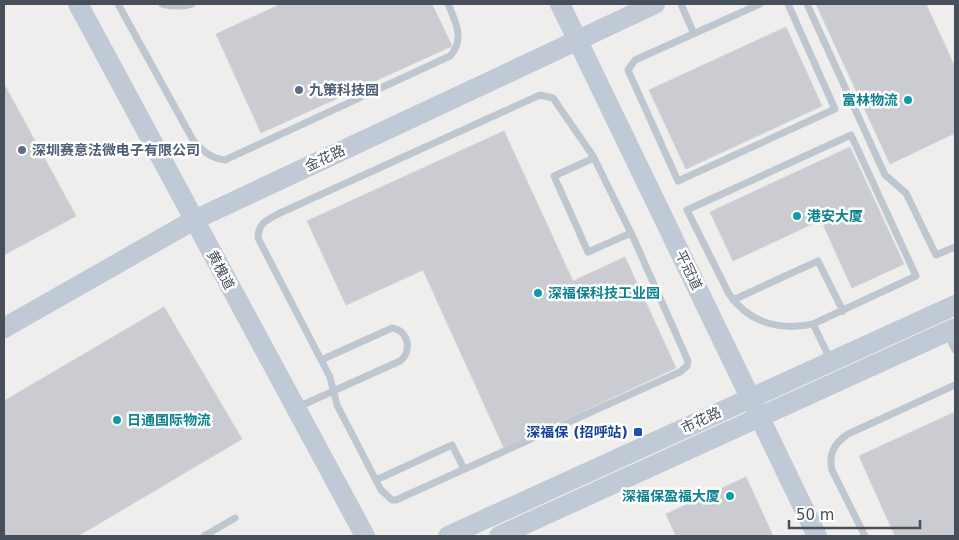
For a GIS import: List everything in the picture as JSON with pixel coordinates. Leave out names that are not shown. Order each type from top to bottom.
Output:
[{"type":"street","name":"黄槐道","points":[[78,4],[365,536]]},
{"type":"street","name":"平冠道","points":[[560,4],[817,536]]},
{"type":"street","name":"金花路","points":[[4,328],[194,220],[656,4]]},
{"type":"street","name":"市花路","points":[[448,536],[955,305]]},
{"type":"street","name":"市花路","points":[[499,536],[761,417],[952,337]]},
{"type":"lane","points":[[118,4],[194,140],[204,152],[225,160],[450,56],[456,49],[458,31],[448,4]]},
{"type":"lane","points":[[162,4],[173,7],[192,4]]},
{"type":"lane","points":[[681,4],[694,34]]},
{"type":"lane","points":[[760,4],[635,60],[628,70],[678,181],[835,109],[788,4]]},
{"type":"lane","points":[[807,4],[885,175],[906,193],[936,255],[955,246]]},
{"type":"lane","points":[[540,95],[553,98],[594,158],[631,233],[688,361],[687,366],[680,372],[396,500],[392,500],[384,494],[376,480],[337,405],[330,377],[258,238],[262,223],[280,213],[540,95]]},
{"type":"lane","points":[[851,135],[916,276],[843,311],[813,324],[797,328],[779,326],[749,315],[733,300],[687,210],[851,135]]},
{"type":"lane","points":[[594,158],[554,176],[588,252],[631,233]]},
{"type":"lane","points":[[733,300],[818,261],[843,311]]},
{"type":"lane","points":[[813,324],[831,361]]},
{"type":"lane","points":[[296,408],[400,361],[406,357],[408,352],[407,340],[398,329],[392,328],[321,360]]},
{"type":"lane","points":[[865,536],[832,470],[830,463],[832,449],[838,441],[848,434],[955,385]]},
{"type":"lane","points":[[376,480],[452,445],[464,469]]},
{"type":"lane","points":[[204,536],[235,518]]},
{"type":"building","name":"九策科技园","points":[[281,4],[432,4],[452,46],[261,133],[216,34]]},
{"type":"building","name":"富林物流","points":[[816,4],[926,4],[955,67],[955,139],[953,134],[890,164]]},
{"type":"building","points":[[786,27],[822,106],[686,169],[649,90]]},
{"type":"building","name":"深圳赛意法微电子有限公司","points":[[4,84],[76,216],[4,255]]},
{"type":"building","name":"深福保科技工业园","points":[[504,131],[573,281],[625,257],[676,368],[504,448],[423,270],[346,305],[307,221]]},
{"type":"building","name":"港安大厦","points":[[850,147],[904,264],[852,288],[821,220],[733,261],[710,212]]},
{"type":"building","name":"日通国际物流","points":[[164,307],[242,439],[78,536],[4,536],[4,401]]},
{"type":"building","points":[[955,412],[955,536],[895,536],[859,456]]},
{"type":"building","name":"深福保盈福大厦","points":[[746,477],[773,536],[676,536],[666,514]]},
{"type":"place","name":"九策科技园","points":[[299,90]]},
{"type":"place","name":"富林物流","points":[[908,100]]},
{"type":"place","name":"深圳赛意法微电子有限公司","points":[[22,150]]},
{"type":"place","name":"港安大厦","points":[[797,216]]},
{"type":"place","name":"深福保科技工业园","points":[[538,293]]},
{"type":"place","name":"日通国际物流","points":[[117,420]]},
{"type":"place","name":"深福保 (招呼站)","points":[[638,432]]},
{"type":"place","name":"深福保盈福大厦","points":[[730,496]]}]
